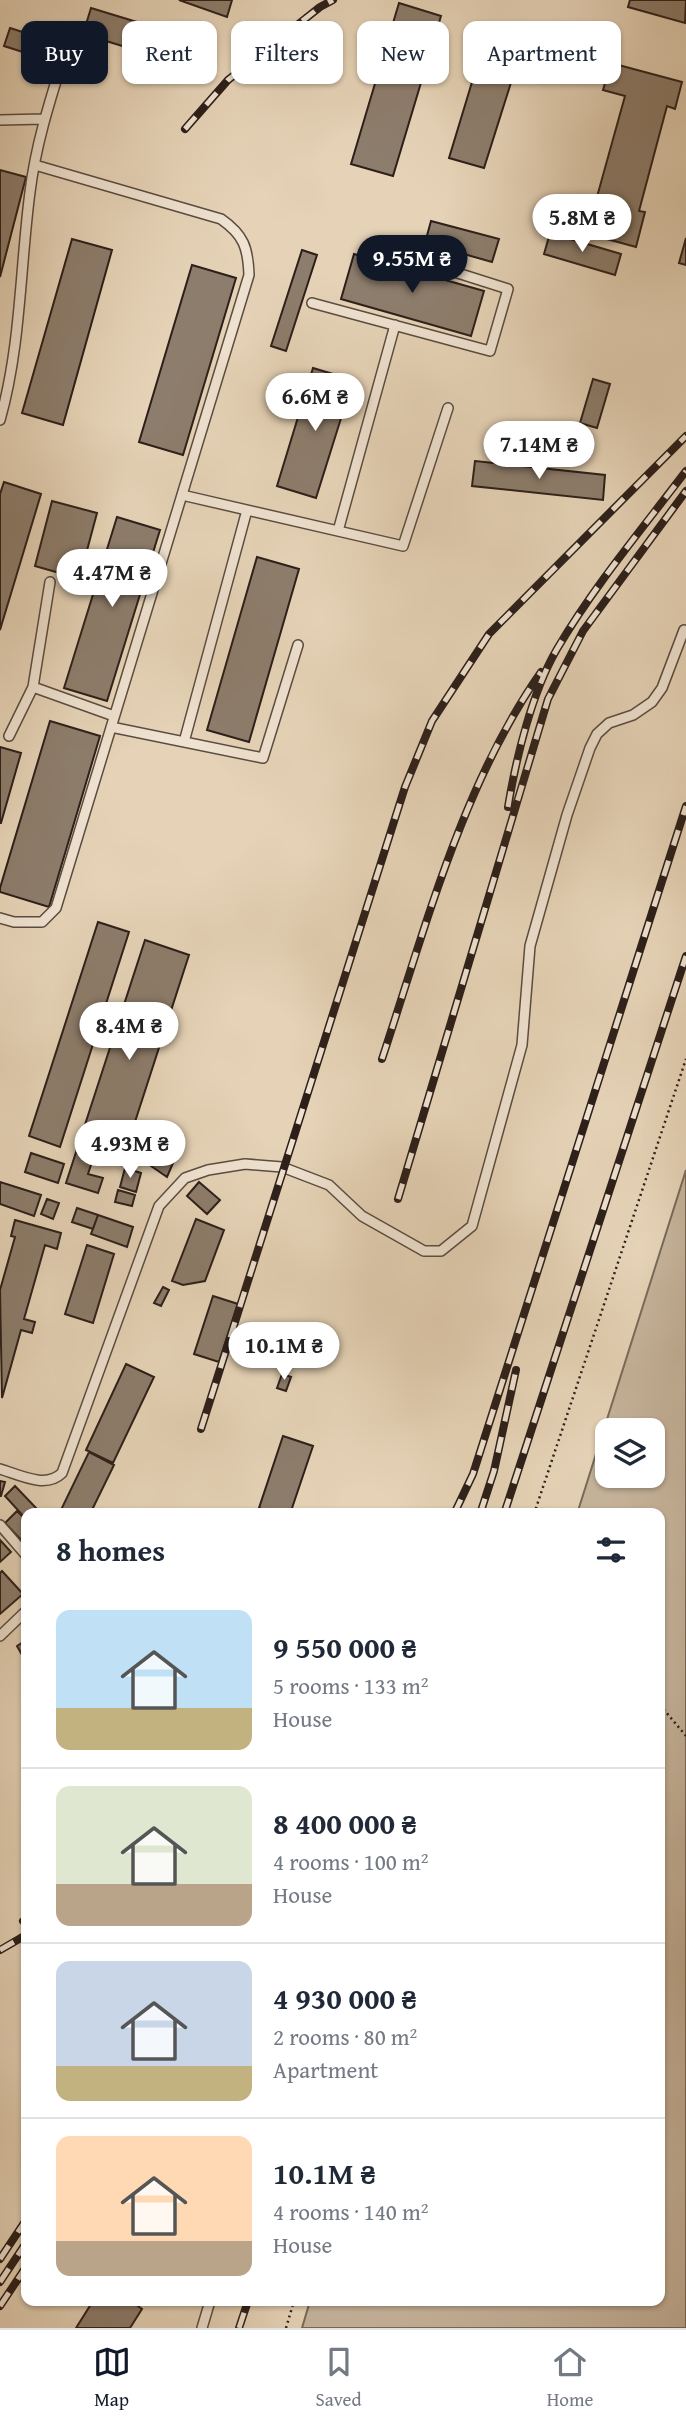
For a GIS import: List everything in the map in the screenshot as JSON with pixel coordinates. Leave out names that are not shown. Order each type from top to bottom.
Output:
[{"type":"lane","points":[[0,420],[11,383],[35,165],[44,119],[55,84]]},
{"type":"lane","points":[[0,120],[44,119]]},
{"type":"lane","points":[[0,918],[14,922],[42,922],[56,908],[249,275],[248,251],[239,232],[221,219],[35,165]]},
{"type":"lane","points":[[312,303],[490,351],[508,289],[423,262]]},
{"type":"lane","points":[[338,531],[395,325]]},
{"type":"lane","points":[[182,495],[403,547],[448,408]]},
{"type":"lane","points":[[184,742],[247,510]]},
{"type":"lane","points":[[9,736],[33,687],[50,582]]},
{"type":"lane","points":[[0,1469],[45,1482],[55,1480],[62,1473],[159,1206],[185,1178],[208,1170],[245,1164],[282,1167],[329,1185],[362,1216],[424,1251],[441,1251],[472,1226],[523,1037],[530,946],[567,815],[590,748],[597,734],[609,723],[633,715],[652,702],[662,688],[684,630]]},
{"type":"lane","points":[[111,727],[262,758],[298,645]]},
{"type":"lane","points":[[33,687],[114,716]]},
{"type":"lane","points":[[0,1525],[21,1549]]},
{"type":"lane","points":[[0,1636],[21,1616]]},
{"type":"lane","points":[[202,2328],[209,2306]]},
{"type":"path","points":[[536,1508],[686,1059]]},
{"type":"path","points":[[665,1711],[686,1736]]},
{"type":"path","points":[[286,2328],[293,2306]]},
{"type":"shaded area","points":[[686,1170],[686,2328],[302,2328],[309,2306],[665,2306],[665,1508],[579,1508],[595,1457],[595,1488],[665,1488],[665,1418],[607,1418]]},
{"type":"building","points":[[179,0],[232,0],[227,17]]},
{"type":"building","points":[[630,0],[686,0],[685,23],[628,7]]},
{"type":"building","points":[[399,3],[441,16],[440,21],[394,21]]},
{"type":"building","points":[[91,8],[134,21],[122,21],[122,46],[108,42],[108,21],[87,21]]},
{"type":"building","points":[[10,28],[21,32],[21,51],[4,46]]},
{"type":"building","points":[[621,66],[682,82],[675,109],[667,106],[639,211],[645,212],[636,247],[559,226],[567,196],[595,204],[625,96],[603,90],[605,84],[621,84]]},
{"type":"building","points":[[375,84],[421,84],[393,176],[351,164]]},
{"type":"building","points":[[471,84],[511,84],[484,168],[449,158]]},
{"type":"building","points":[[0,170],[26,177],[0,277]]},
{"type":"building","points":[[431,221],[499,239],[492,262],[425,243]]},
{"type":"building","points":[[550,233],[621,254],[615,275],[544,254]]},
{"type":"building","points":[[686,238],[686,265],[679,263]]},
{"type":"building","points":[[72,239],[112,250],[63,425],[22,413]]},
{"type":"building","points":[[302,250],[317,255],[286,351],[271,346]]},
{"type":"building","points":[[354,254],[484,291],[471,336],[341,299]]},
{"type":"building","points":[[192,265],[236,278],[183,455],[139,442]]},
{"type":"building","points":[[313,368],[353,380],[316,498],[277,486]]},
{"type":"building","points":[[593,379],[610,384],[597,428],[580,423]]},
{"type":"building","points":[[475,461],[605,475],[603,500],[472,486]]},
{"type":"building","points":[[4,482],[41,494],[0,630],[0,494]]},
{"type":"building","points":[[52,501],[97,513],[82,569],[72,566],[70,576],[35,566]]},
{"type":"building","points":[[117,517],[160,530],[107,701],[64,688]]},
{"type":"building","points":[[257,557],[299,569],[249,742],[207,730]]},
{"type":"building","points":[[50,721],[100,736],[49,907],[0,892],[0,888]]},
{"type":"building","points":[[0,747],[21,753],[1,823],[0,823]]},
{"type":"building","points":[[98,922],[129,932],[60,1147],[29,1136]]},
{"type":"building","points":[[145,940],[189,955],[121,1165],[94,1156],[88,1174],[103,1178],[98,1193],[66,1183]]},
{"type":"building","points":[[161,1144],[167,1146],[165,1151],[176,1156],[167,1177],[151,1166]]},
{"type":"building","points":[[31,1153],[64,1164],[58,1183],[25,1172]]},
{"type":"building","points":[[125,1168],[141,1173],[136,1192],[120,1187]]},
{"type":"building","points":[[0,1182],[41,1195],[34,1216],[0,1204]]},
{"type":"building","points":[[199,1182],[220,1200],[207,1214],[187,1196]]},
{"type":"building","points":[[118,1190],[135,1195],[132,1206],[115,1202]]},
{"type":"building","points":[[47,1199],[59,1203],[53,1219],[41,1214]]},
{"type":"building","points":[[77,1208],[98,1215],[93,1229],[72,1222]]},
{"type":"building","points":[[98,1215],[133,1227],[127,1247],[91,1234]]},
{"type":"building","points":[[196,1219],[224,1230],[205,1281],[183,1285],[172,1281]]},
{"type":"building","points":[[15,1220],[61,1233],[57,1249],[45,1245],[24,1319],[35,1322],[32,1333],[21,1330],[2,1398],[0,1290],[15,1237],[11,1236]]},
{"type":"building","points":[[87,1245],[114,1254],[93,1323],[65,1314]]},
{"type":"building","points":[[163,1287],[169,1290],[161,1306],[154,1303]]},
{"type":"building","points":[[213,1296],[238,1304],[219,1362],[194,1354]]},
{"type":"building","points":[[126,1364],[154,1377],[113,1463],[86,1450]]},
{"type":"building","points":[[282,1374],[291,1377],[286,1391],[277,1388]]},
{"type":"building","points":[[283,1436],[313,1446],[292,1508],[259,1508]]},
{"type":"building","points":[[89,1452],[114,1465],[93,1508],[62,1508]]},
{"type":"building","points":[[0,1481],[5,1482],[1,1496],[0,1496]]},
{"type":"building","points":[[15,1486],[36,1508],[21,1508],[21,1514],[5,1496]]},
{"type":"building","points":[[17,1511],[21,1515],[21,1540],[5,1523]]},
{"type":"building","points":[[0,1540],[11,1552],[0,1562]]},
{"type":"building","points":[[2,1571],[21,1592],[21,1596],[0,1614]]},
{"type":"building","points":[[90,2306],[138,2306],[142,2309],[130,2328],[76,2328]]},
{"type":"railway","points":[[185,129],[228,80],[320,7],[333,0]]},
{"type":"railway","points":[[201,1429],[405,787],[432,721],[489,634],[686,436]]},
{"type":"railway","points":[[508,807],[526,726],[540,685],[557,649],[602,580],[686,471]]},
{"type":"railway","points":[[398,1199],[548,699],[583,631],[686,491]]},
{"type":"railway","points":[[382,1059],[430,909],[467,810],[513,716],[541,672]]},
{"type":"railway","points":[[457,1508],[473,1474],[686,806]]},
{"type":"railway","points":[[506,1508],[686,956]]},
{"type":"railway","points":[[482,1508],[494,1471],[516,1370]]},
{"type":"railway","points":[[0,1950],[21,1938]]},
{"type":"railway","points":[[0,2259],[21,2228]]},
{"type":"railway","points":[[0,2282],[21,2250]]},
{"type":"railway","points":[[0,2306],[21,2274]]},
{"type":"railway","points":[[239,2328],[246,2306]]}]
